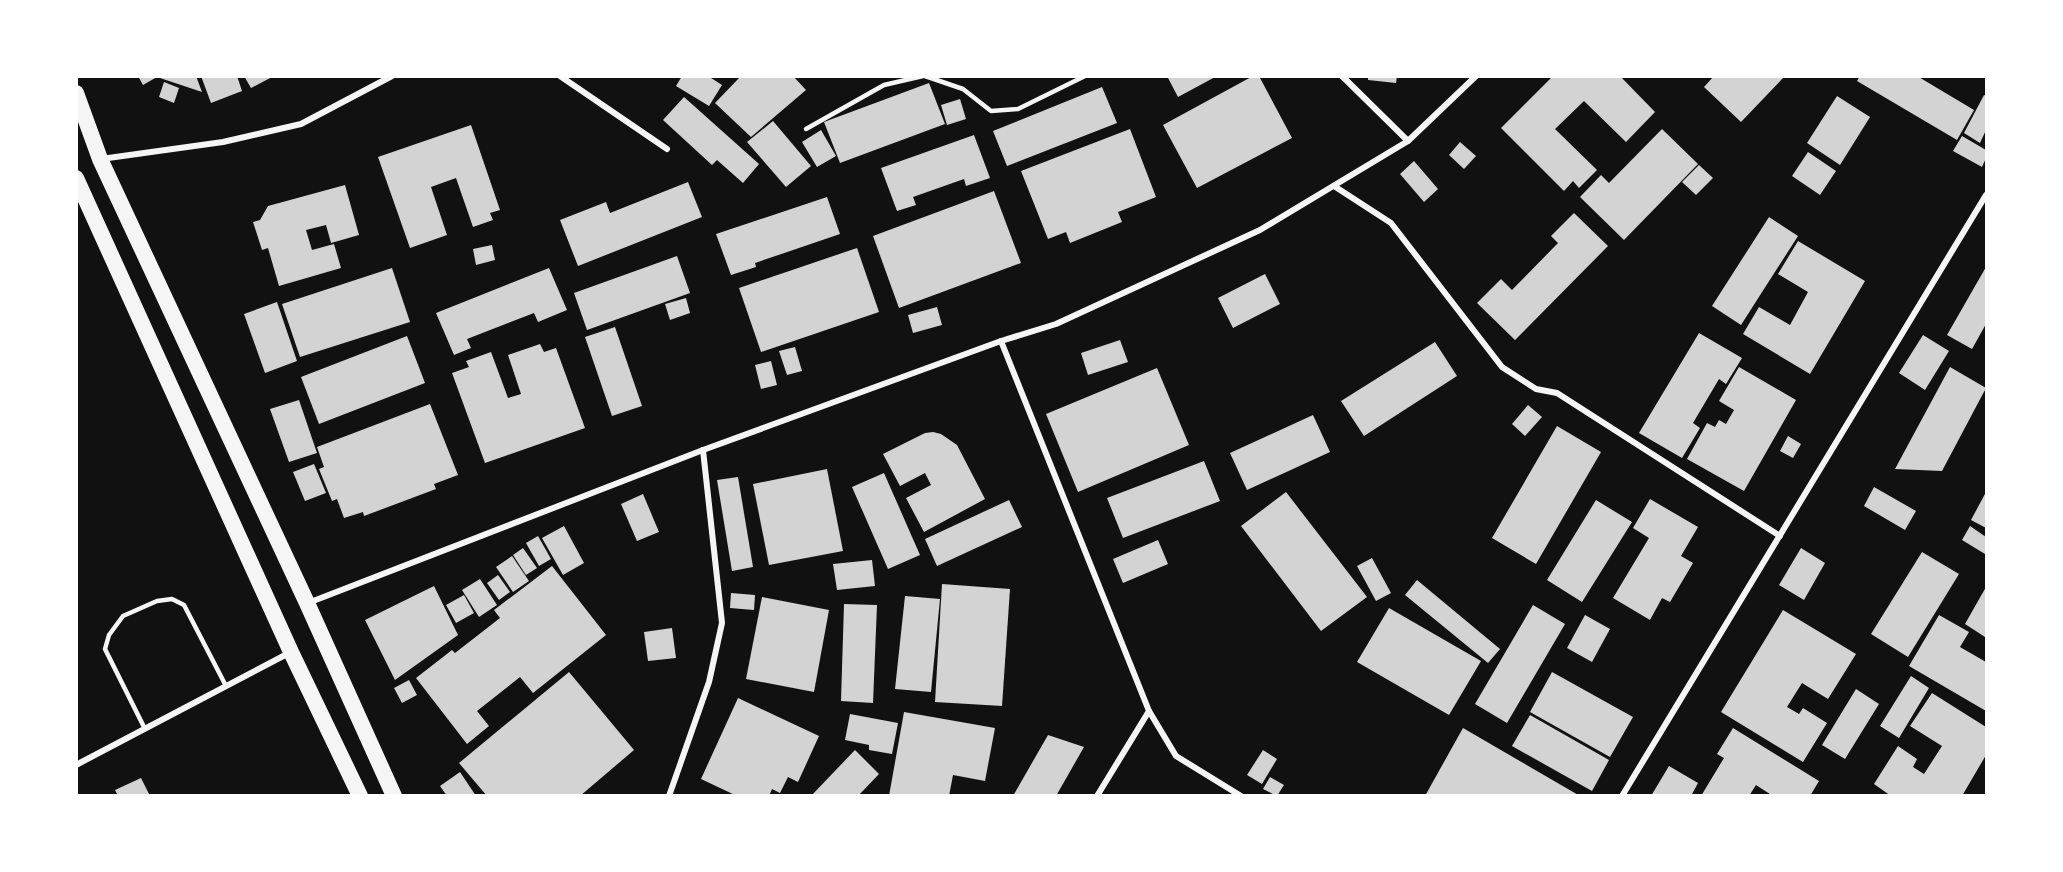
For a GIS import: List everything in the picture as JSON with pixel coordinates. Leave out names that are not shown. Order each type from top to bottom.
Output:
[{"type":"highway","points":[[77,97],[100,159],[394,795]]},
{"type":"highway","points":[[76,178],[291,652],[360,795]]},
{"type":"street","points":[[100,159],[223,142],[301,124],[392,76]]},
{"type":"street","points":[[560,76],[667,149]]},
{"type":"street","points":[[1342,76],[1408,141]]},
{"type":"street","points":[[307,603],[703,450],[1001,340],[1056,324],[1260,230],[1408,141],[1476,76]]},
{"type":"street","points":[[1334,186],[1391,223],[1502,367],[1536,389],[1557,393],[1780,536]]},
{"type":"street","points":[[1622,795],[1986,195]]},
{"type":"street","points":[[1001,340],[1149,711],[1176,756],[1241,795]]},
{"type":"street","points":[[669,795],[709,682],[722,623],[703,450]]},
{"type":"street","points":[[76,765],[291,652]]},
{"type":"street","points":[[1096,795],[1149,711]]},
{"type":"lane","points":[[806,129],[884,85],[924,76],[963,89],[991,111],[1018,109],[1085,76]]},
{"type":"lane","points":[[145,729],[105,649],[109,635],[123,616],[157,601],[172,599],[184,605],[226,686]]},
{"type":"building","points":[[138,76],[196,76],[202,92],[157,77],[143,85]]},
{"type":"building","points":[[201,76],[237,76],[242,91],[211,103]]},
{"type":"building","points":[[244,76],[274,76],[251,88]]},
{"type":"building","points":[[682,76],[708,76],[722,85],[709,106],[676,86]]},
{"type":"building","points":[[741,76],[793,76],[806,90],[751,137],[715,103]]},
{"type":"building","points":[[1167,76],[1217,76],[1178,97]]},
{"type":"building","points":[[1253,76],[1259,76],[1292,138],[1197,188],[1163,125]]},
{"type":"building","points":[[1368,76],[1397,76],[1396,83],[1368,80]]},
{"type":"building","points":[[1553,76],[1620,76],[1655,112],[1626,142],[1584,101],[1555,129],[1597,170],[1579,188],[1573,181],[1564,191],[1501,128]]},
{"type":"building","points":[[1714,76],[1785,76],[1741,122],[1704,87]]},
{"type":"building","points":[[1860,76],[1917,76],[1974,110],[1957,140],[1857,81]]},
{"type":"building","points":[[164,82],[179,88],[174,103],[159,97]]},
{"type":"building","points":[[929,83],[945,124],[840,163],[824,122]]},
{"type":"building","points":[[1102,87],[1117,123],[1007,166],[993,131]]},
{"type":"building","points":[[1984,95],[1986,96],[1986,130],[1980,143],[1964,133]]},
{"type":"building","points":[[1837,96],[1870,117],[1840,165],[1807,143]]},
{"type":"building","points":[[684,97],[759,164],[743,183],[717,160],[712,165],[663,120]]},
{"type":"building","points":[[960,99],[966,119],[947,125],[941,105]]},
{"type":"building","points":[[773,121],[811,166],[786,187],[747,142]]},
{"type":"building","points":[[471,125],[500,210],[490,213],[493,220],[473,227],[456,178],[431,187],[447,235],[410,248],[378,157]]},
{"type":"building","points":[[1130,129],[1156,197],[1118,212],[1122,222],[1070,243],[1066,232],[1048,239],[1021,171]]},
{"type":"building","points":[[1662,129],[1698,164],[1624,240],[1580,197],[1601,175],[1609,183]]},
{"type":"building","points":[[821,130],[836,156],[817,167],[802,142]]},
{"type":"building","points":[[974,135],[990,178],[966,186],[964,179],[913,197],[916,205],[897,211],[881,168]]},
{"type":"building","points":[[1962,136],[1986,150],[1986,158],[1982,167],[1953,151]]},
{"type":"building","points":[[1460,142],[1476,156],[1464,169],[1449,155]]},
{"type":"building","points":[[1808,152],[1836,171],[1820,195],[1792,176]]},
{"type":"building","points":[[1414,161],[1438,189],[1424,202],[1400,174]]},
{"type":"building","points":[[1699,165],[1713,178],[1696,195],[1682,182]]},
{"type":"building","points":[[688,182],[702,217],[578,266],[560,220],[606,202],[610,213]]},
{"type":"building","points":[[345,185],[359,235],[331,243],[326,225],[306,230],[312,250],[334,244],[341,268],[279,286],[268,248],[262,250],[253,222],[260,220],[268,206]]},
{"type":"building","points":[[994,191],[1021,263],[899,308],[873,236]]},
{"type":"building","points":[[827,197],[840,234],[755,263],[756,267],[731,275],[716,234]]},
{"type":"building","points":[[1574,213],[1608,246],[1515,340],[1477,303],[1501,279],[1512,290],[1558,243],[1551,236]]},
{"type":"building","points":[[1769,217],[1798,236],[1741,325],[1712,306]]},
{"type":"building","points":[[1798,241],[1865,281],[1810,374],[1743,334],[1759,307],[1790,325],[1808,292],[1778,274]]},
{"type":"building","points":[[492,245],[495,260],[476,265],[473,249]]},
{"type":"building","points":[[857,248],[879,312],[761,352],[739,288]]},
{"type":"building","points":[[677,256],[690,293],[587,330],[574,293]]},
{"type":"building","points":[[1986,267],[1986,324],[1972,349],[1947,335]]},
{"type":"building","points":[[392,268],[410,322],[300,357],[282,304]]},
{"type":"building","points":[[549,268],[567,310],[538,322],[534,313],[467,339],[471,348],[454,355],[436,313]]},
{"type":"building","points":[[1265,274],[1280,304],[1233,328],[1218,298]]},
{"type":"building","points":[[686,298],[690,313],[670,320],[665,304]]},
{"type":"building","points":[[277,302],[297,361],[265,373],[244,314]]},
{"type":"building","points":[[937,307],[942,325],[913,333],[908,315]]},
{"type":"building","points":[[615,327],[642,406],[612,416],[585,337]]},
{"type":"building","points":[[1699,333],[1742,358],[1726,384],[1719,379],[1693,423],[1700,428],[1682,458],[1639,433]]},
{"type":"building","points":[[1923,335],[1949,351],[1925,390],[1899,373]]},
{"type":"building","points":[[407,336],[425,383],[319,424],[301,377]]},
{"type":"building","points":[[1120,340],[1128,362],[1088,375],[1081,353]]},
{"type":"building","points":[[1435,342],[1457,376],[1364,436],[1341,401]]},
{"type":"building","points":[[540,344],[544,352],[556,348],[585,428],[485,463],[452,373],[469,367],[466,361],[491,352],[508,398],[521,394],[508,355]]},
{"type":"building","points":[[795,347],[802,371],[787,375],[779,351]]},
{"type":"building","points":[[771,361],[777,385],[761,389],[755,365]]},
{"type":"building","points":[[1739,367],[1796,400],[1744,491],[1687,459],[1707,423],[1715,427],[1719,420],[1726,424],[1734,410],[1719,401]]},
{"type":"building","points":[[1950,367],[1986,388],[1942,471],[1895,469]]},
{"type":"building","points":[[1157,368],[1189,445],[1078,492],[1046,414]]},
{"type":"building","points":[[299,400],[317,453],[289,462],[270,409]]},
{"type":"building","points":[[430,404],[458,475],[434,484],[436,489],[364,516],[363,512],[344,518],[337,499],[332,501],[319,469],[324,467],[317,447]]},
{"type":"building","points":[[1528,405],[1542,417],[1525,436],[1512,424]]},
{"type":"building","points":[[1313,415],[1330,452],[1247,490],[1230,453]]},
{"type":"building","points":[[1557,426],[1601,452],[1536,564],[1492,538]]},
{"type":"building","points":[[925,433],[941,434],[957,445],[985,499],[924,532],[906,498],[931,485],[925,473],[900,486],[883,454]]},
{"type":"building","points":[[1788,436],[1801,444],[1793,458],[1780,451]]},
{"type":"building","points":[[1204,461],[1220,501],[1123,538],[1107,498]]},
{"type":"building","points":[[314,464],[326,493],[305,501],[293,472]]},
{"type":"building","points":[[827,469],[843,551],[769,565],[753,484]]},
{"type":"building","points":[[884,473],[920,555],[888,569],[852,487]]},
{"type":"building","points":[[738,477],[753,567],[732,571],[717,480]]},
{"type":"building","points":[[1874,487],[1916,511],[1905,530],[1864,506]]},
{"type":"building","points":[[1286,492],[1367,597],[1321,631],[1241,526]]},
{"type":"building","points":[[1986,492],[1986,528],[1971,520]]},
{"type":"building","points":[[643,494],[659,532],[637,541],[621,504]]},
{"type":"building","points":[[1650,499],[1698,527],[1681,556],[1693,563],[1670,602],[1662,598],[1650,620],[1613,598],[1649,538],[1633,528]]},
{"type":"building","points":[[1009,500],[1022,527],[937,566],[925,539]]},
{"type":"building","points":[[1596,500],[1632,522],[1582,602],[1547,580]]},
{"type":"building","points":[[564,526],[584,563],[563,575],[542,538]]},
{"type":"building","points":[[1970,526],[1986,537],[1985,554],[1962,540]]},
{"type":"building","points":[[538,536],[551,559],[539,566],[526,543]]},
{"type":"building","points":[[1158,540],[1168,564],[1123,583],[1113,559]]},
{"type":"building","points":[[523,548],[537,568],[526,575],[513,555]]},
{"type":"building","points":[[1801,548],[1825,563],[1804,600],[1779,585]]},
{"type":"building","points":[[1922,552],[1959,574],[1908,657],[1871,634]]},
{"type":"building","points":[[512,556],[529,581],[513,592],[496,567]]},
{"type":"building","points":[[1372,558],[1391,593],[1376,601],[1357,566]]},
{"type":"building","points":[[872,560],[875,586],[837,590],[833,564]]},
{"type":"building","points":[[552,566],[606,635],[533,693],[520,677],[477,711],[489,726],[467,744],[416,678],[452,650],[455,653],[500,618],[494,610]]},
{"type":"building","points":[[498,575],[510,592],[499,600],[487,583]]},
{"type":"building","points":[[480,579],[497,605],[479,617],[462,590]]},
{"type":"building","points":[[1417,580],[1500,649],[1488,663],[1405,595]]},
{"type":"building","points":[[942,584],[1010,589],[1002,706],[935,702]]},
{"type":"building","points":[[434,586],[458,635],[395,680],[365,620]]},
{"type":"building","points":[[1986,587],[1986,634],[1985,637],[1965,624]]},
{"type":"building","points":[[731,593],[755,595],[754,610],[730,608]]},
{"type":"building","points":[[464,595],[474,613],[456,623],[446,605]]},
{"type":"building","points":[[905,596],[940,599],[931,692],[895,689]]},
{"type":"building","points":[[762,597],[829,610],[814,692],[746,679]]},
{"type":"building","points":[[844,604],[877,605],[873,703],[841,701]]},
{"type":"building","points":[[1533,605],[1565,624],[1507,723],[1475,704]]},
{"type":"building","points":[[1389,608],[1481,661],[1449,715],[1357,662]]},
{"type":"building","points":[[1783,610],[1856,654],[1828,699],[1802,683],[1787,707],[1799,714],[1803,708],[1827,723],[1803,762],[1721,712]]},
{"type":"building","points":[[1585,615],[1610,629],[1592,662],[1567,648]]},
{"type":"building","points":[[1939,615],[1969,632],[1960,647],[1986,662],[1986,711],[1909,666]]},
{"type":"building","points":[[672,628],[676,658],[648,661],[644,632]]},
{"type":"building","points":[[569,672],[634,750],[580,796],[487,796],[459,763]]},
{"type":"building","points":[[1552,672],[1633,717],[1610,757],[1530,712]]},
{"type":"building","points":[[1911,676],[1929,688],[1899,738],[1880,726]]},
{"type":"building","points":[[409,680],[417,695],[402,703],[394,688]]},
{"type":"building","points":[[1856,689],[1879,704],[1845,759],[1822,745]]},
{"type":"building","points":[[1932,693],[1986,727],[1986,755],[1962,796],[1891,796],[1874,784],[1898,746],[1917,759],[1913,767],[1924,774],[1942,746],[1910,726]]},
{"type":"building","points":[[738,698],[819,736],[798,782],[788,777],[780,793],[772,789],[769,796],[737,796],[701,779]]},
{"type":"building","points":[[904,712],[995,728],[985,781],[953,775],[949,796],[889,796]]},
{"type":"building","points":[[850,714],[898,723],[892,754],[869,750],[869,745],[845,740]]},
{"type":"building","points":[[1530,715],[1609,760],[1592,791],[1512,746]]},
{"type":"building","points":[[1463,728],[1580,796],[1425,796]]},
{"type":"building","points":[[1733,728],[1819,781],[1810,796],[1773,796],[1756,785],[1749,796],[1701,796],[1724,758],[1717,754]]},
{"type":"building","points":[[1048,735],[1084,747],[1056,796],[1013,796]]},
{"type":"building","points":[[855,750],[879,774],[858,796],[811,796]]},
{"type":"building","points":[[1263,750],[1277,759],[1262,784],[1247,775]]},
{"type":"building","points":[[1669,766],[1698,783],[1691,796],[1651,796]]},
{"type":"building","points":[[460,772],[476,796],[447,796],[440,786]]},
{"type":"building","points":[[1270,777],[1284,785],[1277,796],[1263,789]]},
{"type":"building","points":[[141,778],[150,796],[118,796],[115,790]]}]
